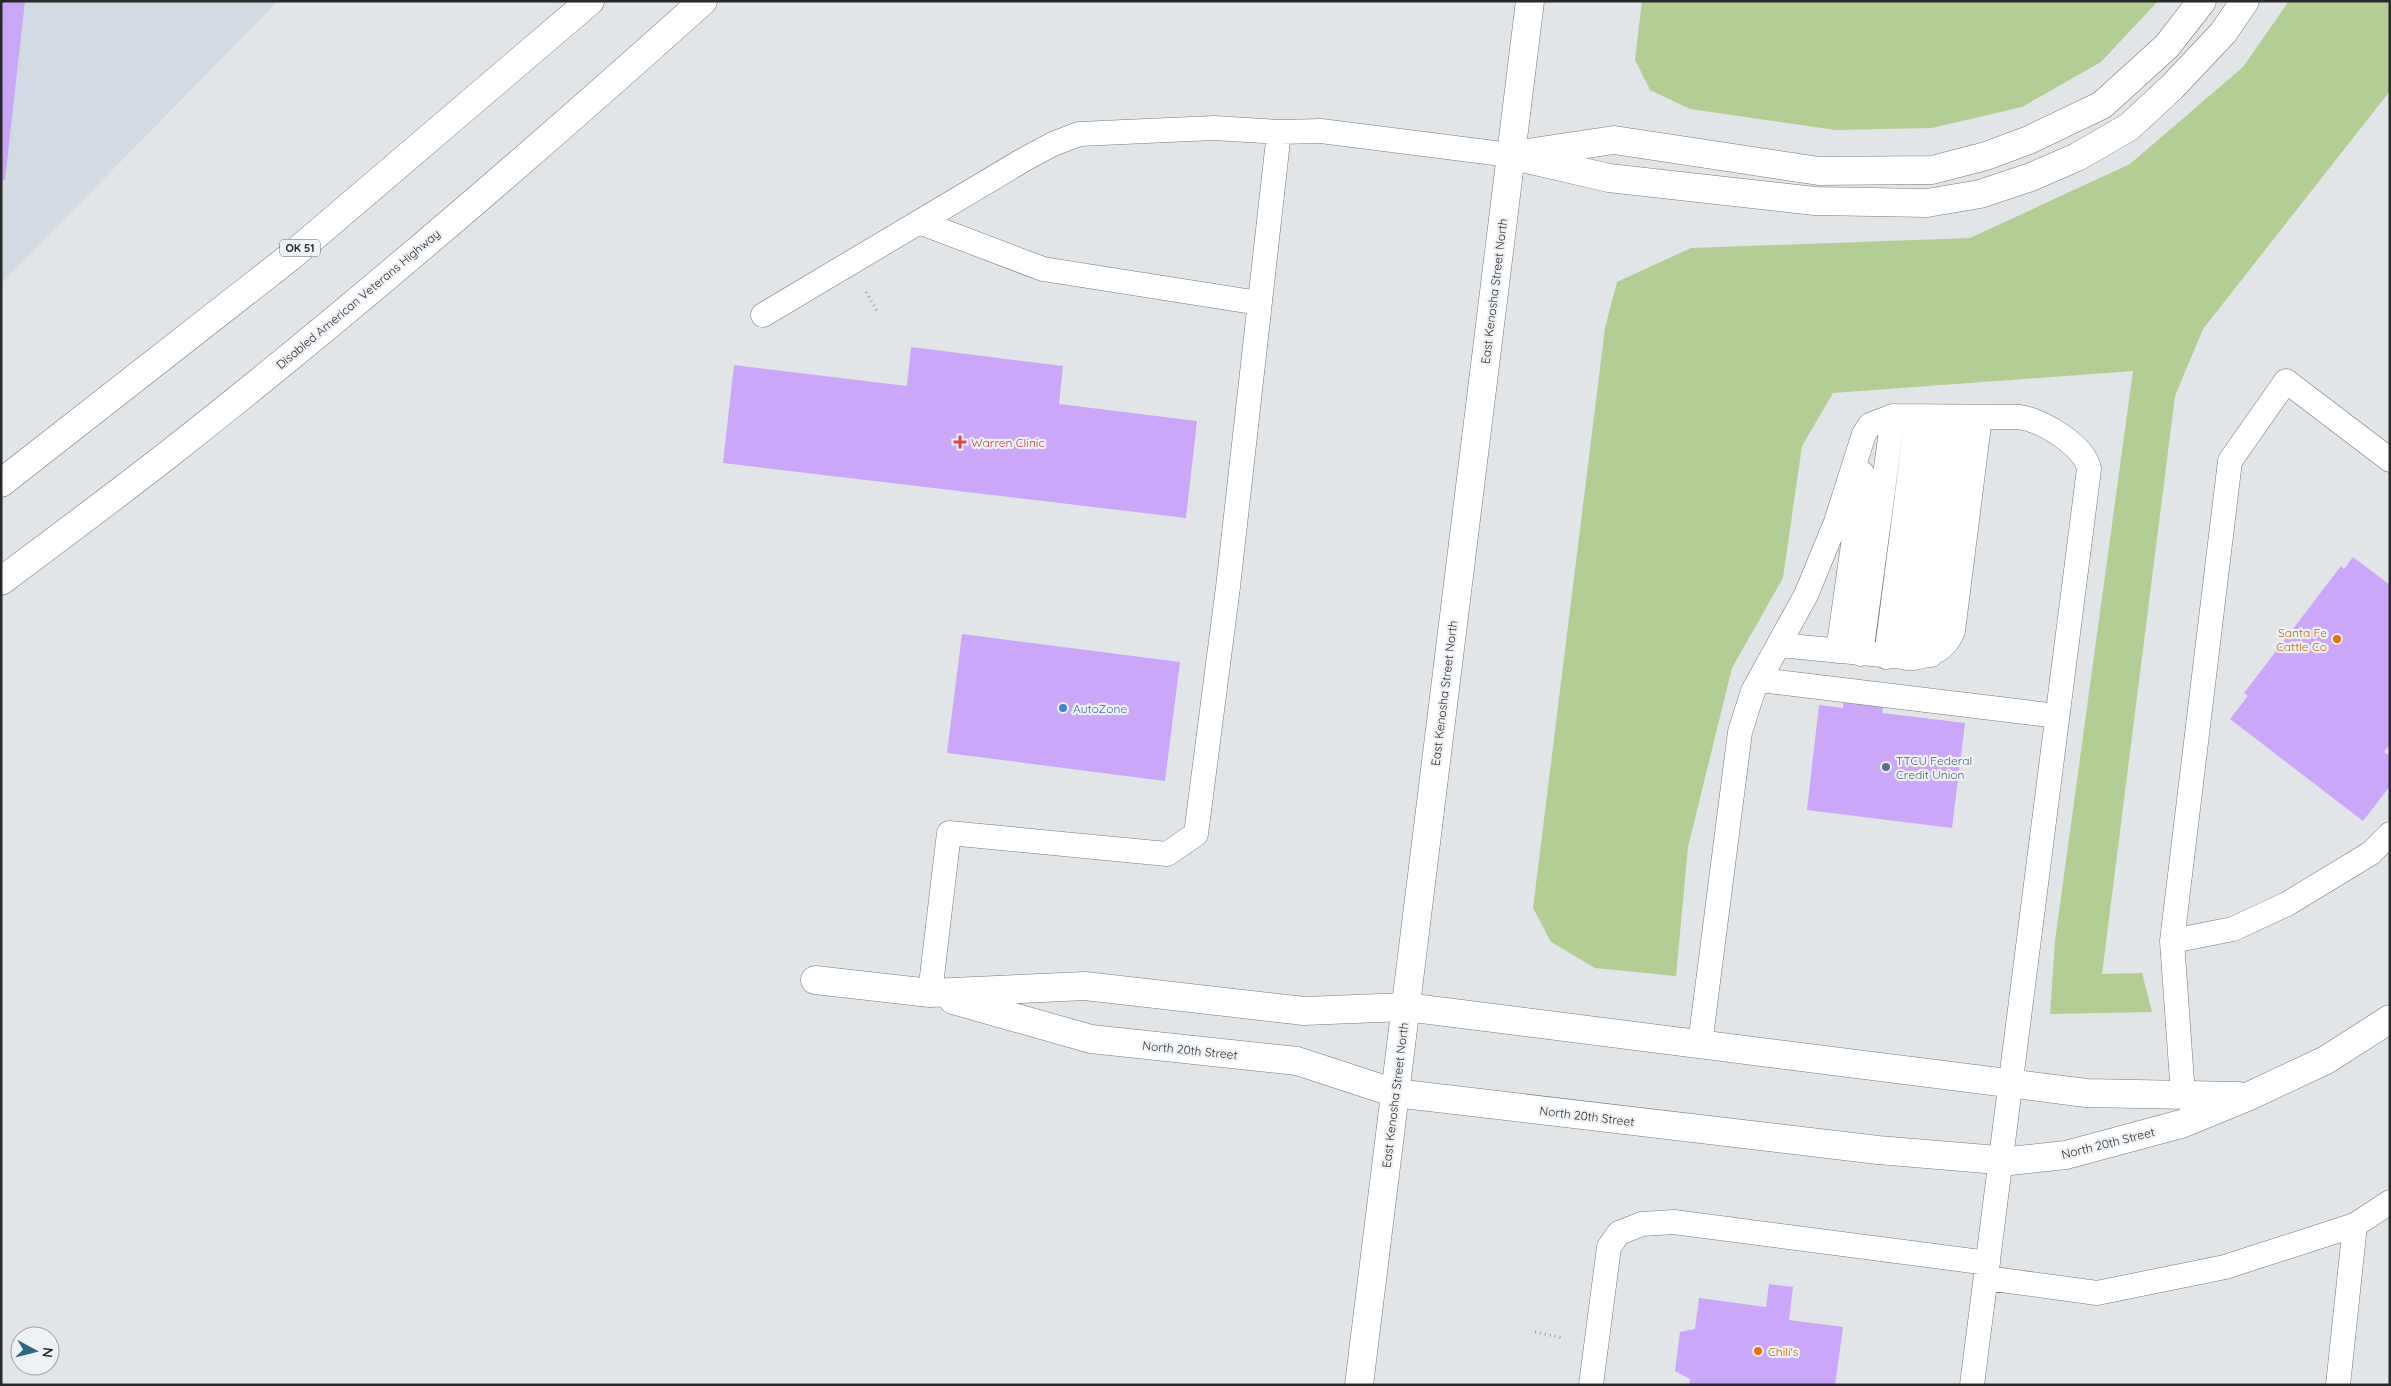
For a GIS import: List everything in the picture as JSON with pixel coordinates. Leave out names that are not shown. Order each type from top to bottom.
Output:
[{"type":"main road","name":"OK 51","points":[[1,484],[290,257],[590,1]]},
{"type":"main road","name":"Disabled American Veterans Highway","points":[[1,581],[166,456],[338,316],[466,208],[703,1]]},
{"type":"main road","name":"East Kenosha Street North","points":[[1359,1385],[1530,1]]},
{"type":"main road","points":[[1510,156],[1614,140],[1818,171],[1932,170],[1986,156],[2029,140],[2102,105],[2167,46],[2202,1]]},
{"type":"main road","points":[[1510,156],[1609,178],[1815,201],[1927,203],[1980,194],[2031,177],[2061,164],[2129,127],[2172,87],[2223,32],[2245,1]]},
{"type":"main road","name":"North 20th Street","points":[[815,980],[930,993],[1085,986],[1304,1011],[1406,1007],[2086,1093],[2247,1097]]},
{"type":"main road","name":"North 20th Street","points":[[930,993],[1091,1040],[1297,1061],[1395,1093],[1878,1150],[2001,1160],[2066,1155],[2180,1124],[2247,1097],[2326,1060],[2388,1025]]},
{"type":"lane","points":[[763,315],[1053,144],[1079,134],[1214,128],[1279,132],[1321,131],[1510,156]]},
{"type":"lane","points":[[930,993],[949,833],[1167,854],[1196,834],[1228,587],[1279,132]]},
{"type":"lane","points":[[919,222],[1043,269],[1259,303]]},
{"type":"lane","points":[[2183,1095],[2172,941],[2230,461],[2286,382],[2390,460]]},
{"type":"lane","points":[[1862,654],[1894,416]]},
{"type":"lane","points":[[1700,1044],[1740,732],[1753,691],[1806,595],[1836,522],[1857,452],[1870,425],[1886,417],[1894,416],[2019,418],[2037,422],[2073,445],[2088,461],[2089,469],[1972,1385]]},
{"type":"lane","points":[[1778,645],[1897,657],[1932,655],[1949,640],[1953,631],[1949,417]]},
{"type":"lane","points":[[1897,657],[1949,417]]},
{"type":"lane","points":[[1838,651],[1870,425]]},
{"type":"lane","points":[[1760,680],[2057,716]]},
{"type":"lane","points":[[2172,941],[2233,929],[2287,904],[2371,853],[2390,834]]},
{"type":"lane","points":[[1592,1385],[1609,1247],[1619,1233],[1642,1224],[1674,1222],[1987,1271],[2097,1293],[2225,1267],[2354,1225],[2390,1202]]},
{"type":"lane","points":[[2338,1385],[2354,1225]]},
{"type":"shaded area","points":[[1,1],[278,1],[1,284]]},
{"type":"green space","points":[[1642,1],[2158,1],[2101,62],[2022,107],[1932,128],[1836,130],[1690,109],[1650,90],[1635,60]]},
{"type":"green space","points":[[2289,1],[2390,1],[2390,91],[2203,329],[2175,396],[2102,974],[2142,973],[2152,1012],[2050,1014],[2055,941],[2133,371],[1833,393],[1802,446],[1783,578],[1732,668],[1688,847],[1676,976],[1595,968],[1551,942],[1533,908],[1605,328],[1617,282],[1691,248],[1970,238],[2130,164],[2243,67]]},
{"type":"building","points":[[1,1],[25,1],[5,180],[1,179]]},
{"type":"building","name":"Warren Clinic","points":[[911,347],[1063,366],[1059,404],[1197,421],[1186,518],[723,463],[734,365],[907,386]]},
{"type":"building","name":"Santa Fe Cattle Co","points":[[2353,557],[2390,585],[2390,744],[2384,752],[2390,756],[2390,786],[2363,821],[2230,719],[2248,696],[2244,693],[2341,566],[2344,569]]},
{"type":"building","name":"AutoZone","points":[[962,634],[1180,662],[1165,781],[947,753]]},
{"type":"building","name":"TTCU Federal Credit Union","points":[[1844,696],[1884,701],[1882,713],[1965,723],[1952,828],[1807,810],[1819,705],[1843,708]]},
{"type":"building","name":"Chili's","points":[[1769,1284],[1793,1287],[1789,1320],[1843,1327],[1835,1385],[1689,1385],[1690,1379],[1675,1371],[1680,1332],[1695,1329],[1699,1298],[1766,1307]]},
{"type":"place","name":"Warren Clinic","points":[[960,442]]},
{"type":"place","name":"Santa Fe Cattle Co","points":[[2337,639]]},
{"type":"place","name":"AutoZone","points":[[1063,708]]},
{"type":"place","name":"TTCU Federal Credit Union","points":[[1886,767]]},
{"type":"place","name":"Chili's","points":[[1758,1351]]}]
